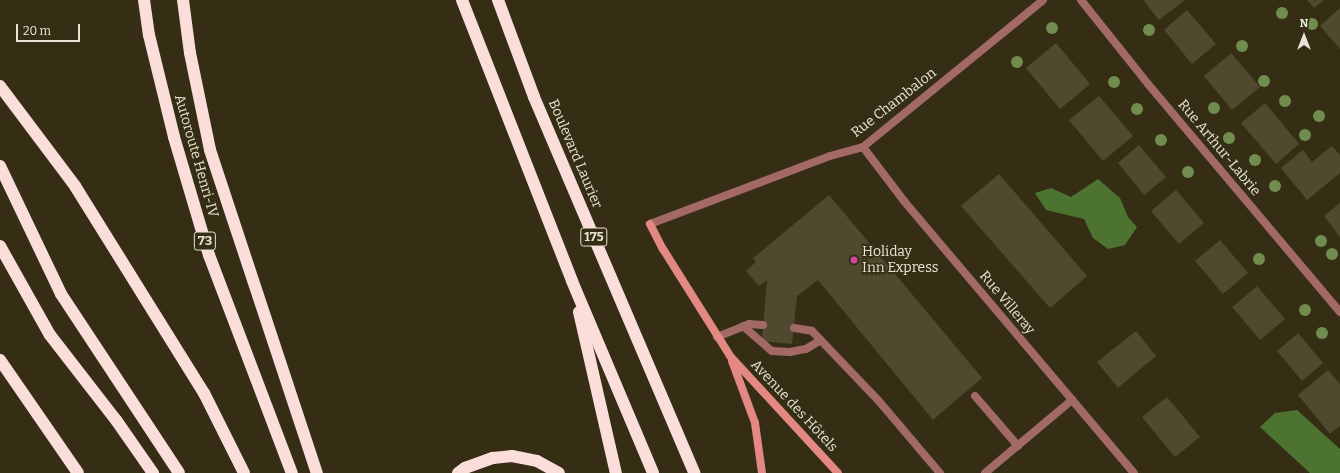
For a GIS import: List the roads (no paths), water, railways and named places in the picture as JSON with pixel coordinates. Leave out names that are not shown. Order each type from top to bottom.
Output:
[{"type":"highway","name":"Autoroute Henri-IV","points":[[144,0],[149,35],[174,137],[209,255],[292,473]]},
{"type":"highway","points":[[183,0],[190,54],[210,150],[317,473]]},
{"type":"highway","name":"175","points":[[462,0],[572,281],[653,473]]},
{"type":"highway","name":"Boulevard Laurier","points":[[498,0],[534,97],[694,473]]},
{"type":"highway","points":[[0,86],[75,186],[204,393],[244,473]]},
{"type":"highway","points":[[0,166],[61,294],[179,473]]},
{"type":"highway","points":[[0,246],[50,334],[116,420],[153,473]]},
{"type":"highway","points":[[572,281],[616,473]]},
{"type":"highway","points":[[0,360],[78,473]]},
{"type":"highway","points":[[458,473],[493,458],[512,456],[537,461],[559,473]]},
{"type":"street","name":"Rue Chambalon","points":[[650,224],[830,156],[863,147],[1043,0]]},
{"type":"street","name":"Rue Arthur-Labrie","points":[[1081,0],[1148,84],[1340,312]]},
{"type":"street","name":"Rue Villeray","points":[[863,147],[904,201],[1134,473]]},
{"type":"street","name":"Avenue des Hôtels","points":[[650,224],[717,337],[730,356],[838,473]]},
{"type":"street","points":[[717,337],[743,326],[763,325]]},
{"type":"street","points":[[743,326],[772,351],[790,352],[806,349],[821,340]]},
{"type":"street","points":[[794,328],[812,331],[878,400],[940,473]]},
{"type":"street","name":"Avenue des Hôtels","points":[[730,356],[755,422],[762,473]]},
{"type":"street","points":[[975,396],[1018,446]]},
{"type":"street","points":[[986,473],[1072,400]]},
{"type":"place","name":"Holiday Inn Express","points":[[854,260]]}]
